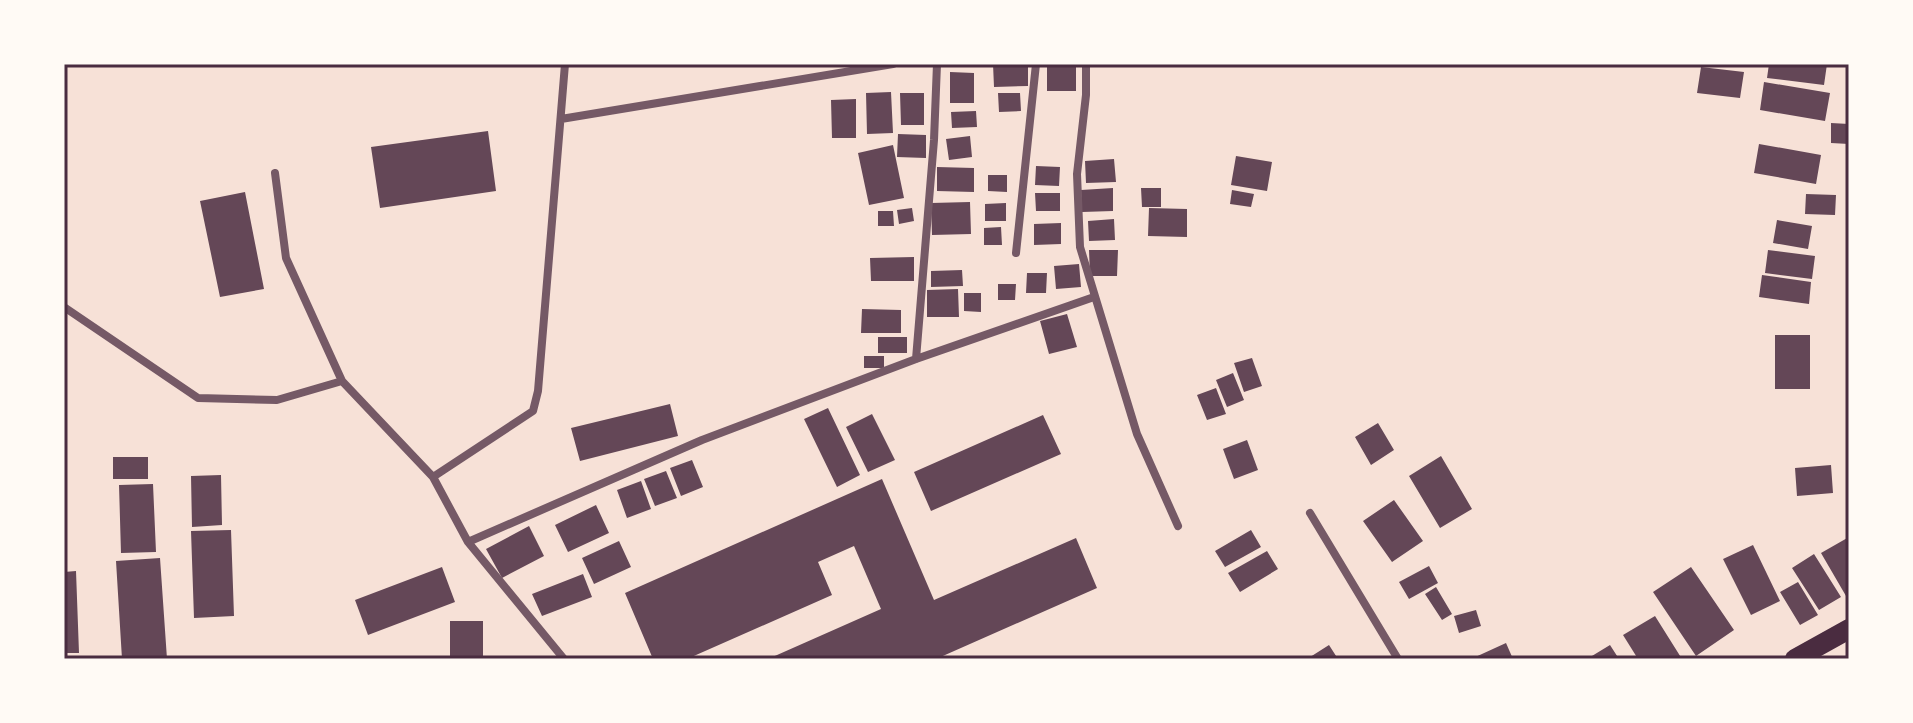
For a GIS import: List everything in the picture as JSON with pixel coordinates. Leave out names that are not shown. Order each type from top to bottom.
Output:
[{"type":"main road","points":[[1795,659],[1849,629]]},
{"type":"street","points":[[433,477],[533,411],[538,391],[565,64]]},
{"type":"street","points":[[561,119],[893,64]]},
{"type":"street","points":[[916,359],[934,140],[937,64]]},
{"type":"street","points":[[1016,253],[1036,64]]},
{"type":"street","points":[[1086,64],[1086,95],[1077,174],[1080,247],[1137,434],[1178,526]]},
{"type":"street","points":[[275,173],[286,258],[342,381],[433,477],[468,542],[564,659]]},
{"type":"street","points":[[468,542],[702,440],[916,359],[1094,297]]},
{"type":"street","points":[[64,307],[198,398],[277,400],[342,381]]},
{"type":"street","points":[[1310,513],[1398,659]]},
{"type":"building","points":[[993,64],[1028,64],[1028,86],[994,87]]},
{"type":"building","points":[[1047,64],[1076,64],[1076,91],[1047,91]]},
{"type":"building","points":[[1769,64],[1827,64],[1824,85],[1767,78]]},
{"type":"building","points":[[1701,67],[1744,72],[1740,98],[1697,93]]},
{"type":"building","points":[[950,72],[974,73],[974,103],[950,103]]},
{"type":"building","points":[[1764,82],[1830,93],[1825,121],[1760,110]]},
{"type":"building","points":[[891,92],[893,133],[867,134],[866,93]]},
{"type":"building","points":[[900,93],[924,93],[924,125],[901,125]]},
{"type":"building","points":[[998,93],[1020,93],[1021,111],[999,112]]},
{"type":"building","points":[[856,99],[856,138],[832,138],[831,100]]},
{"type":"building","points":[[976,111],[977,127],[952,128],[951,112]]},
{"type":"building","points":[[1831,123],[1849,124],[1849,144],[1831,143]]},
{"type":"building","points":[[488,131],[496,191],[380,208],[371,147]]},
{"type":"building","points":[[898,134],[926,135],[926,158],[897,157]]},
{"type":"building","points":[[970,136],[972,157],[949,160],[946,139]]},
{"type":"building","points":[[1759,144],[1821,155],[1816,184],[1754,173]]},
{"type":"building","points":[[893,145],[904,198],[869,205],[858,153]]},
{"type":"building","points":[[1236,156],[1272,162],[1267,191],[1231,185]]},
{"type":"building","points":[[1114,159],[1116,182],[1086,183],[1085,161]]},
{"type":"building","points":[[1036,166],[1060,167],[1059,186],[1035,185]]},
{"type":"building","points":[[937,167],[974,168],[974,192],[937,191]]},
{"type":"building","points":[[988,175],[1007,175],[1007,192],[988,191]]},
{"type":"building","points":[[1113,188],[1113,211],[1082,212],[1081,190]]},
{"type":"building","points":[[1141,188],[1161,188],[1161,207],[1142,207]]},
{"type":"building","points":[[1232,190],[1254,194],[1251,207],[1230,204]]},
{"type":"building","points":[[245,192],[264,289],[220,297],[200,201]]},
{"type":"building","points":[[1035,193],[1060,193],[1060,211],[1036,211]]},
{"type":"building","points":[[1806,194],[1836,195],[1835,215],[1805,214]]},
{"type":"building","points":[[970,202],[971,234],[932,235],[931,203]]},
{"type":"building","points":[[1006,203],[1006,221],[985,221],[985,204]]},
{"type":"building","points":[[912,208],[914,221],[899,224],[897,210]]},
{"type":"building","points":[[1149,208],[1187,209],[1187,237],[1148,236]]},
{"type":"building","points":[[878,211],[893,211],[894,226],[878,226]]},
{"type":"building","points":[[1114,219],[1115,240],[1089,241],[1088,221]]},
{"type":"building","points":[[1777,220],[1812,226],[1808,249],[1773,243]]},
{"type":"building","points":[[1061,223],[1061,244],[1034,245],[1034,224]]},
{"type":"building","points":[[1001,227],[1002,245],[984,245],[984,228]]},
{"type":"building","points":[[1089,250],[1118,250],[1117,276],[1090,276]]},
{"type":"building","points":[[1768,250],[1815,256],[1812,279],[1765,273]]},
{"type":"building","points":[[914,257],[914,281],[871,281],[870,258]]},
{"type":"building","points":[[1079,264],[1081,287],[1056,289],[1054,266]]},
{"type":"building","points":[[962,270],[963,286],[931,287],[931,271]]},
{"type":"building","points":[[1027,273],[1047,273],[1046,293],[1026,293]]},
{"type":"building","points":[[1762,275],[1811,282],[1809,304],[1759,297]]},
{"type":"building","points":[[998,284],[1016,284],[1015,300],[998,300]]},
{"type":"building","points":[[958,289],[959,317],[927,317],[927,290]]},
{"type":"building","points":[[964,293],[981,293],[981,312],[964,311]]},
{"type":"building","points":[[862,309],[901,310],[901,333],[861,333]]},
{"type":"building","points":[[1067,314],[1077,347],[1049,354],[1040,321]]},
{"type":"building","points":[[1775,335],[1810,335],[1810,389],[1775,389]]},
{"type":"building","points":[[878,337],[907,337],[907,353],[878,353]]},
{"type":"building","points":[[864,356],[884,356],[884,368],[864,368]]},
{"type":"building","points":[[1252,358],[1262,386],[1244,392],[1234,363]]},
{"type":"building","points":[[1233,373],[1244,400],[1227,407],[1216,380]]},
{"type":"building","points":[[1216,388],[1226,414],[1207,420],[1197,395]]},
{"type":"building","points":[[670,404],[678,436],[580,461],[571,428]]},
{"type":"building","points":[[828,408],[860,475],[837,487],[804,419]]},
{"type":"building","points":[[872,414],[895,460],[868,472],[846,427]]},
{"type":"building","points":[[1043,415],[1061,454],[931,511],[914,472]]},
{"type":"building","points":[[1378,423],[1394,450],[1371,465],[1355,437]]},
{"type":"building","points":[[1247,440],[1258,470],[1234,479],[1223,449]]},
{"type":"building","points":[[1441,456],[1472,509],[1440,528],[1409,476]]},
{"type":"building","points":[[113,457],[148,457],[148,479],[113,479]]},
{"type":"building","points":[[692,460],[703,487],[681,496],[670,468]]},
{"type":"building","points":[[1831,465],[1833,493],[1797,496],[1795,468]]},
{"type":"building","points":[[666,471],[677,498],[655,506],[644,479]]},
{"type":"building","points":[[221,475],[222,525],[192,527],[191,476]]},
{"type":"building","points":[[882,479],[934,600],[1076,538],[1097,588],[936,659],[768,659],[881,609],[854,546],[818,562],[832,595],[687,659],[653,659],[625,593]]},
{"type":"building","points":[[641,481],[651,509],[627,518],[617,490]]},
{"type":"building","points":[[153,484],[156,552],[121,553],[119,485]]},
{"type":"building","points":[[1394,500],[1423,541],[1392,562],[1363,521]]},
{"type":"building","points":[[596,505],[609,533],[568,552],[555,525]]},
{"type":"building","points":[[529,526],[544,556],[502,578],[486,549]]},
{"type":"building","points":[[231,530],[234,616],[194,618],[191,531]]},
{"type":"building","points":[[1251,530],[1261,547],[1225,567],[1215,551]]},
{"type":"building","points":[[1849,537],[1849,595],[1846,596],[1821,553]]},
{"type":"building","points":[[619,541],[631,567],[594,584],[582,558]]},
{"type":"building","points":[[1753,545],[1780,601],[1751,615],[1723,559]]},
{"type":"building","points":[[1267,551],[1278,569],[1240,592],[1228,573]]},
{"type":"building","points":[[1814,554],[1841,597],[1819,610],[1792,568]]},
{"type":"building","points":[[160,558],[167,659],[122,659],[116,561]]},
{"type":"building","points":[[1429,566],[1438,583],[1409,599],[1399,582]]},
{"type":"building","points":[[442,567],[455,602],[368,635],[355,600]]},
{"type":"building","points":[[1691,567],[1734,630],[1696,656],[1653,592]]},
{"type":"building","points":[[76,571],[79,653],[64,653],[64,572]]},
{"type":"building","points":[[583,574],[592,597],[542,616],[532,594]]},
{"type":"building","points":[[1798,582],[1818,615],[1800,625],[1780,592]]},
{"type":"building","points":[[1436,587],[1452,614],[1442,620],[1425,594]]},
{"type":"building","points":[[1476,610],[1481,626],[1459,633],[1454,616]]},
{"type":"building","points":[[1655,616],[1682,659],[1638,659],[1623,635]]},
{"type":"building","points":[[450,621],[483,621],[483,659],[450,659]]},
{"type":"building","points":[[1506,643],[1513,659],[1471,659]]},
{"type":"building","points":[[1329,645],[1338,659],[1307,659]]},
{"type":"building","points":[[1610,645],[1619,659],[1587,659]]}]
